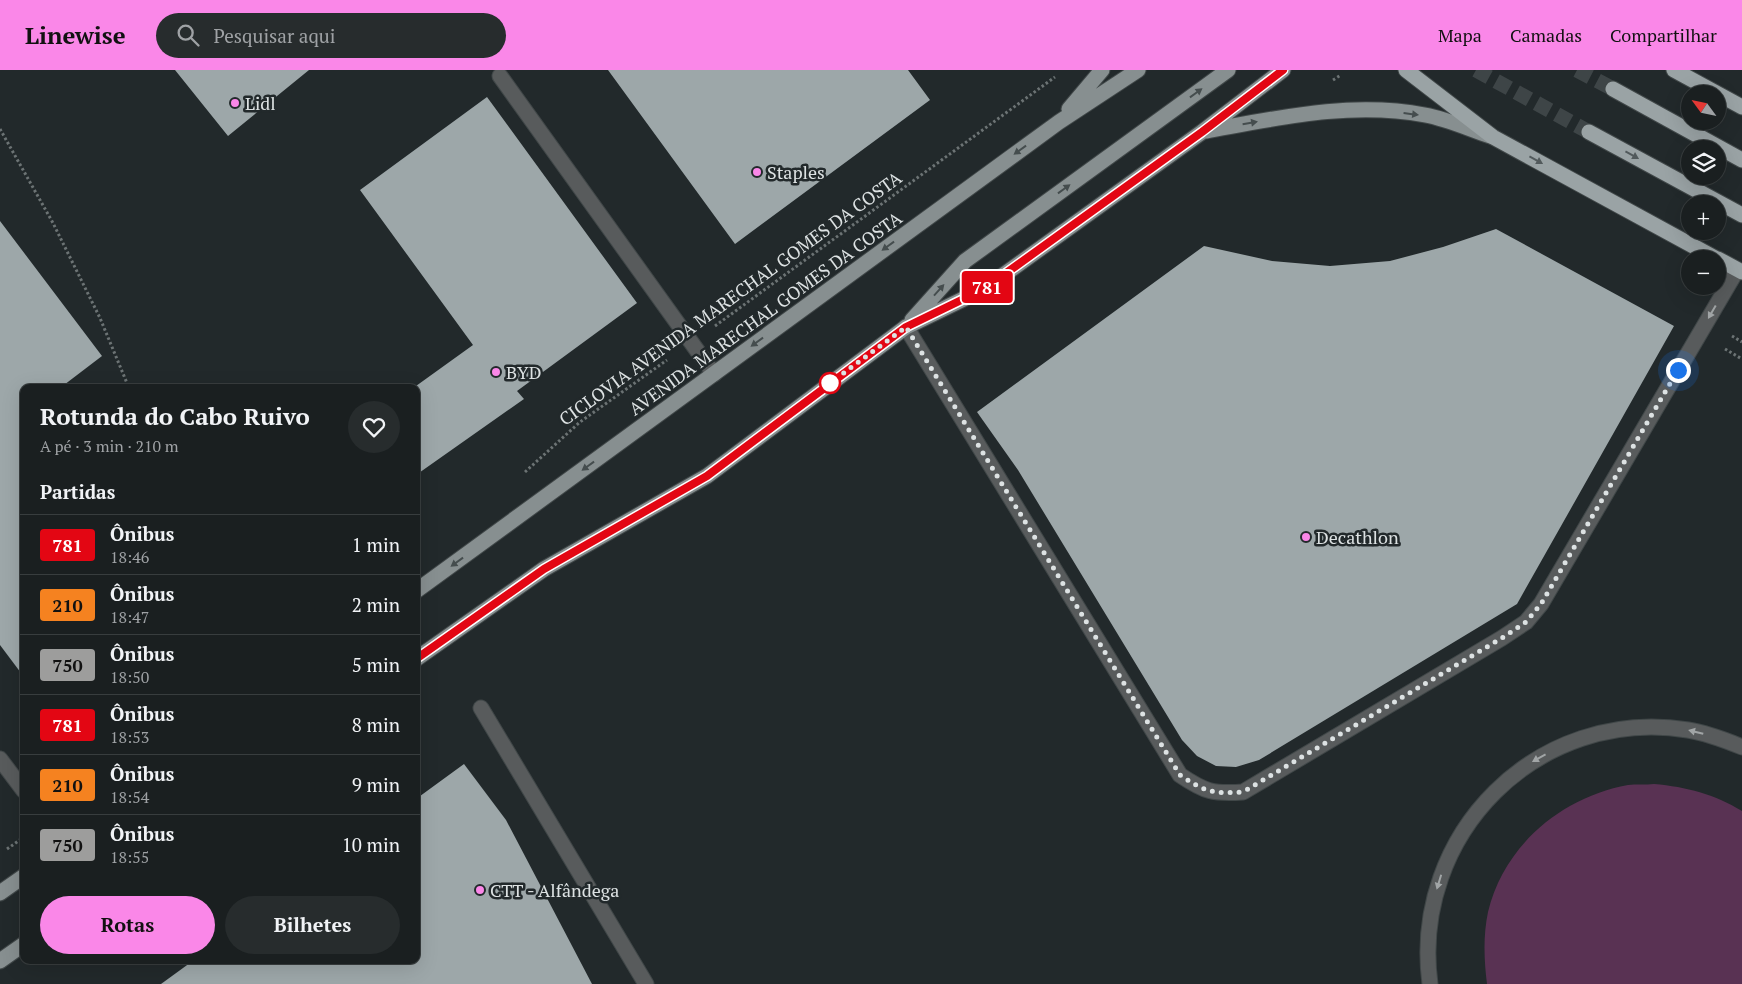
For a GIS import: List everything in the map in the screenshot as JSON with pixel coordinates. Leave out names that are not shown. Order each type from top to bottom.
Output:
[{"type":"highway","points":[[1406,70],[1493,137],[1700,250]]},
{"type":"highway","points":[[1674,70],[1742,107]]},
{"type":"highway","points":[[1613,89],[1742,160]]},
{"type":"highway","points":[[1589,132],[1742,215]]},
{"type":"highway","points":[[1726,264],[1740,271]]},
{"type":"main road","points":[[1059,122],[1102,70]]},
{"type":"main road","name":"AVENIDA MARECHAL GOMES DA COSTA","points":[[420,588],[1059,122],[1138,70]]},
{"type":"main road","points":[[906,327],[965,261],[1228,70]]},
{"type":"main road","points":[[420,656],[544,569],[707,476],[906,327],[984,289],[1202,132],[1283,70]]},
{"type":"main road","points":[[1202,132],[1308,113],[1369,109],[1425,115],[1493,137]]},
{"type":"main road","points":[[0,893],[20,879]]},
{"type":"main road","points":[[0,961],[20,947]]},
{"type":"street","points":[[500,76],[714,374]]},
{"type":"street","points":[[906,327],[1180,775],[1199,788],[1221,794],[1243,792],[1526,622],[1541,604],[1740,271]]},
{"type":"street","points":[[480,708],[646,984]]},
{"type":"street","points":[[1430,984],[1428,931],[1434,898],[1444,866],[1459,836],[1478,809],[1502,785],[1528,764],[1558,748],[1590,736],[1622,730],[1656,727],[1688,730],[1721,739],[1742,748]]},
{"type":"street","points":[[0,759],[20,786]]},
{"type":"path","name":"CICLOVIA AVENIDA MARECHAL GOMES DA COSTA","points":[[523,474],[580,422],[1057,76]]},
{"type":"path","points":[[0,129],[53,223],[100,318],[127,384]]},
{"type":"path","points":[[1742,342],[1732,336],[1724,348],[1742,359]]},
{"type":"path","points":[[0,854],[20,840]]},
{"type":"shaded area","points":[[1654,784],[1700,792],[1742,811],[1742,984],[1487,984],[1485,930],[1488,912],[1496,888],[1507,866],[1522,846],[1539,828],[1581,800],[1604,791],[1628,785]]},
{"type":"building","name":"Lidl","points":[[175,70],[309,70],[228,136]]},
{"type":"building","name":"Staples","points":[[608,70],[908,70],[930,100],[735,244]]},
{"type":"building","points":[[487,97],[637,303],[517,391],[524,399],[420,472],[419,384],[473,345],[360,190]]},
{"type":"building","points":[[0,221],[102,356],[65,384],[20,384],[20,672],[0,645]]},
{"type":"building","name":"Decathlon","points":[[1496,229],[1674,326],[1517,604],[1259,760],[1236,767],[1216,766],[1197,756],[1182,740],[1018,470],[977,412],[1204,246],[1272,261],[1330,266],[1390,261],[1443,247]]},
{"type":"building","name":"CTT - Alfândega","points":[[464,764],[506,820],[592,984],[161,984],[188,964],[420,964],[420,796]]},
{"type":"tunnel","points":[[1476,70],[1589,132]]},
{"type":"tunnel","points":[[1577,70],[1613,89]]},
{"type":"bus line","name":"781","points":[[420,656],[544,569],[707,476],[906,327],[984,289],[1202,132],[1283,70]]},
{"type":"place","name":"Lidl","points":[[235,103]]},
{"type":"place","name":"Staples","points":[[757,172]]},
{"type":"place","name":"BYD","points":[[496,372]]},
{"type":"place","name":"Decathlon","points":[[1306,537]]},
{"type":"place","name":"CTT - Alfândega","points":[[480,890]]},
{"type":"route","points":[[830,383],[826,386],[906,327],[1180,775],[1199,788],[1221,794],[1243,792],[1526,622],[1541,604],[1678,370]]}]
